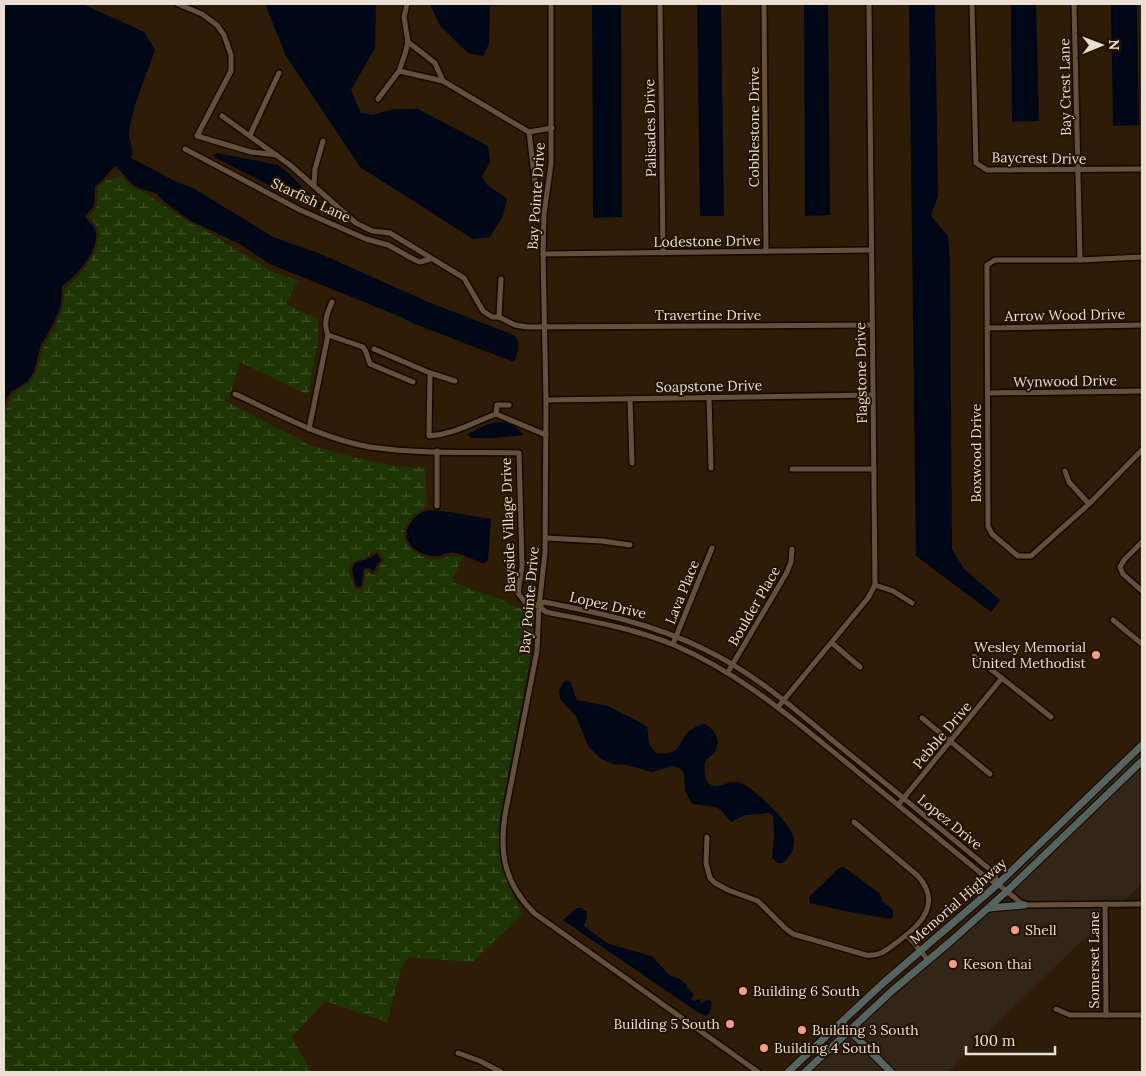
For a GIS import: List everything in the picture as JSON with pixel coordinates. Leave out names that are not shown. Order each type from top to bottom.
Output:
[{"type":"main road","name":"Memorial Highway","points":[[788,1072],[881,985],[998,884],[1142,745]]},
{"type":"main road","name":"Memorial Highway","points":[[805,1072],[893,990],[1008,891],[1142,761]]},
{"type":"main road","points":[[988,908],[1024,905]]},
{"type":"main road","points":[[842,1022],[891,1072]]},
{"type":"street","points":[[178,4],[202,14],[217,25],[224,35],[231,55],[231,71],[197,136],[251,152],[278,155]]},
{"type":"street","points":[[378,99],[399,71],[408,42],[404,17],[408,4]]},
{"type":"street","name":"Bay Pointe Drive","points":[[551,4],[551,164],[544,214],[543,254],[546,538],[544,572],[538,606],[537,651],[502,831],[503,856],[511,880],[526,905],[543,920],[758,1072]]},
{"type":"street","name":"Palisades Drive","points":[[660,4],[663,253]]},
{"type":"street","name":"Cobblestone Drive","points":[[764,4],[766,251]]},
{"type":"street","name":"Flagstone Drive","points":[[869,4],[875,585]]},
{"type":"street","name":"Baycrest Drive","points":[[972,4],[976,164],[987,170],[1142,169]]},
{"type":"street","name":"Bay Crest Lane","points":[[1074,4],[1080,260]]},
{"type":"street","points":[[408,42],[436,63],[443,81]]},
{"type":"street","points":[[399,71],[443,81],[529,132],[552,128]]},
{"type":"street","points":[[250,135],[279,73]]},
{"type":"street","name":"Travertine Drive","points":[[222,116],[278,155],[314,184],[356,223],[372,231],[390,233],[464,278],[484,311],[492,317],[499,317],[515,325],[527,327],[872,325]]},
{"type":"street","points":[[529,132],[535,183]]},
{"type":"street","points":[[314,184],[315,169],[323,141]]},
{"type":"street","name":"Starfish Lane","points":[[185,149],[300,210],[366,239],[388,244],[420,262],[430,258]]},
{"type":"street","name":"Lodestone Drive","points":[[543,254],[871,250]]},
{"type":"street","points":[[1080,260],[1142,257]]},
{"type":"street","name":"Boxwood Drive","points":[[1080,260],[996,260],[987,265],[988,526],[992,534],[1018,556],[1030,556],[1089,504],[1142,450]]},
{"type":"street","points":[[499,317],[501,279]]},
{"type":"street","points":[[310,429],[328,335],[325,326],[326,317],[332,302]]},
{"type":"street","name":"Arrow Wood Drive","points":[[987,328],[1142,325]]},
{"type":"street","points":[[328,335],[363,347],[370,364],[413,382]]},
{"type":"street","points":[[374,349],[430,373],[455,381]]},
{"type":"street","points":[[430,373],[429,436],[464,429],[496,414],[546,435]]},
{"type":"street","name":"Wynwood Drive","points":[[988,393],[1142,392]]},
{"type":"street","name":"Bayside Village Drive","points":[[235,394],[310,429],[369,446],[437,451],[519,453],[522,566],[518,593],[525,602],[538,606]]},
{"type":"street","name":"Soapstone Drive","points":[[546,400],[873,395]]},
{"type":"street","points":[[709,397],[711,468]]},
{"type":"street","points":[[630,399],[632,463]]},
{"type":"street","points":[[496,414],[497,405],[509,405]]},
{"type":"street","points":[[436,506],[437,451]]},
{"type":"street","points":[[792,468],[874,469]]},
{"type":"street","points":[[1065,471],[1069,482],[1089,504]]},
{"type":"street","points":[[546,538],[602,541],[630,545]]},
{"type":"street","points":[[1142,542],[1124,560],[1120,567],[1123,574],[1142,591]]},
{"type":"street","name":"Lava Place","points":[[673,644],[712,548]]},
{"type":"street","name":"Boulder Place","points":[[728,672],[789,568],[792,549]]},
{"type":"street","points":[[778,707],[871,595],[875,585],[893,591],[912,603]]},
{"type":"street","name":"Lopez Drive","points":[[544,602],[645,624],[705,649],[733,664],[784,700],[904,798],[993,872],[998,884],[988,879],[778,707],[728,672],[673,644],[619,626],[546,612],[538,606],[544,602]]},
{"type":"street","points":[[1112,620],[1142,644]]},
{"type":"street","points":[[832,643],[860,667]]},
{"type":"street","points":[[974,656],[1051,717]]},
{"type":"street","name":"Pebble Drive","points":[[898,805],[952,742],[1002,678]]},
{"type":"street","points":[[922,718],[990,774]]},
{"type":"street","points":[[707,837],[706,863],[713,881],[724,889],[758,901],[793,934],[871,955],[884,952],[920,923],[926,914],[929,903],[928,894],[925,884],[918,876],[854,822]]},
{"type":"street","points":[[998,884],[1024,905],[1142,904]]},
{"type":"street","name":"Somerset Lane","points":[[1105,904],[1106,1015]]},
{"type":"street","points":[[907,935],[928,960]]},
{"type":"street","points":[[1056,1008],[1070,1015],[1142,1015]]},
{"type":"street","points":[[458,1053],[483,1062],[501,1072]]},
{"type":"shaded area","points":[[1142,749],[1142,757],[1007,887],[1003,884]]},
{"type":"shaded area","points":[[1142,766],[1142,884],[1124,901],[1027,902],[1012,891]]},
{"type":"shaded area","points":[[1101,907],[1101,922],[947,1072],[895,1072],[855,1030],[895,992],[990,911],[1023,908]]},
{"type":"shaded area","points":[[850,1034],[886,1072],[810,1072]]},
{"type":"green space","points":[[121,176],[129,185],[273,272],[298,280],[286,304],[318,319],[318,341],[308,395],[240,362],[228,402],[311,446],[377,463],[409,468],[425,467],[427,508],[415,514],[406,526],[404,538],[406,543],[421,556],[430,559],[452,556],[462,558],[452,582],[535,614],[529,665],[499,821],[501,865],[522,915],[472,962],[410,957],[402,965],[387,1022],[325,1001],[292,1037],[311,1072],[4,1072],[4,415],[14,393],[29,383],[36,373],[43,348],[55,327],[63,306],[65,288],[83,270],[94,254],[99,237],[98,229],[89,217],[97,207],[98,187],[107,180]],"holes":[[[376,550],[380,552],[384,561],[380,565],[378,572],[373,575],[366,571],[363,589],[354,588],[349,570],[353,562],[368,556]]]},
{"type":"water","points":[[4,4],[83,4],[144,32],[155,50],[131,121],[129,135],[132,152],[131,158],[175,181],[193,188],[273,237],[323,255],[428,302],[514,335],[518,341],[518,348],[514,361],[412,323],[270,264],[240,244],[191,221],[166,203],[156,193],[141,189],[131,183],[116,166],[95,186],[94,206],[85,216],[95,229],[95,245],[80,269],[62,286],[61,305],[40,347],[34,372],[27,382],[12,391],[7,398],[4,408]]},
{"type":"water","points":[[265,4],[376,4],[375,48],[351,90],[361,113],[372,115],[395,109],[418,109],[488,146],[490,161],[482,177],[488,186],[507,198],[503,216],[490,237],[473,239],[360,167],[286,56]]},
{"type":"water","points":[[430,4],[526,4],[490,6],[489,44],[483,56],[468,53],[440,26]]},
{"type":"water","points":[[592,4],[621,4],[622,217],[593,218]]},
{"type":"water","points":[[697,4],[721,4],[724,216],[700,216]]},
{"type":"water","points":[[804,4],[828,4],[830,215],[805,216]]},
{"type":"water","points":[[909,4],[935,4],[938,196],[931,216],[948,236],[950,259],[952,549],[964,569],[1000,600],[991,612],[916,556]]},
{"type":"water","points":[[1011,4],[1036,4],[1039,121],[1012,122]]},
{"type":"water","points":[[1111,4],[1137,4],[1139,125],[1113,126]]},
{"type":"water","points":[[217,153],[278,165],[326,210],[316,209],[216,158],[214,155]]},
{"type":"water","points":[[498,422],[512,425],[523,435],[470,438],[468,434],[486,425]]},
{"type":"water","points":[[430,510],[491,519],[488,560],[482,563],[453,553],[437,556],[429,555],[420,553],[413,548],[407,538],[408,527],[417,516]]},
{"type":"water","points":[[377,553],[381,561],[377,564],[373,573],[369,568],[364,569],[361,587],[356,586],[352,569],[355,563],[370,558]]},
{"type":"water","points":[[567,680],[571,683],[577,700],[608,706],[647,727],[649,744],[656,753],[673,751],[694,727],[704,724],[711,728],[716,735],[718,743],[715,751],[705,763],[707,781],[714,786],[733,782],[741,783],[755,792],[772,808],[787,825],[794,839],[793,849],[788,858],[783,863],[778,863],[772,858],[773,816],[769,813],[745,815],[731,822],[716,807],[692,804],[685,791],[684,773],[680,768],[672,766],[652,772],[627,765],[613,764],[601,759],[588,746],[576,716],[560,699],[559,690]]},
{"type":"water","points":[[844,867],[880,894],[883,902],[893,910],[891,919],[810,903],[809,897],[839,868]]},
{"type":"water","points":[[577,908],[586,911],[587,917],[584,926],[604,941],[652,956],[669,975],[680,979],[687,985],[694,994],[691,999],[694,1001],[700,999],[701,1003],[708,1000],[711,1001],[711,1009],[708,1014],[706,1016],[696,1011],[563,920]]},
{"type":"place","name":"Wesley Memorial United Methodist","points":[[1096,655]]},
{"type":"place","name":"Shell","points":[[1015,930]]},
{"type":"place","name":"Keson thai","points":[[953,964]]},
{"type":"place","name":"Building 6 South","points":[[743,991]]},
{"type":"place","name":"Building 5 South","points":[[730,1024]]},
{"type":"place","name":"Building 3 South","points":[[802,1030]]},
{"type":"place","name":"Building 4 South","points":[[764,1048]]}]
